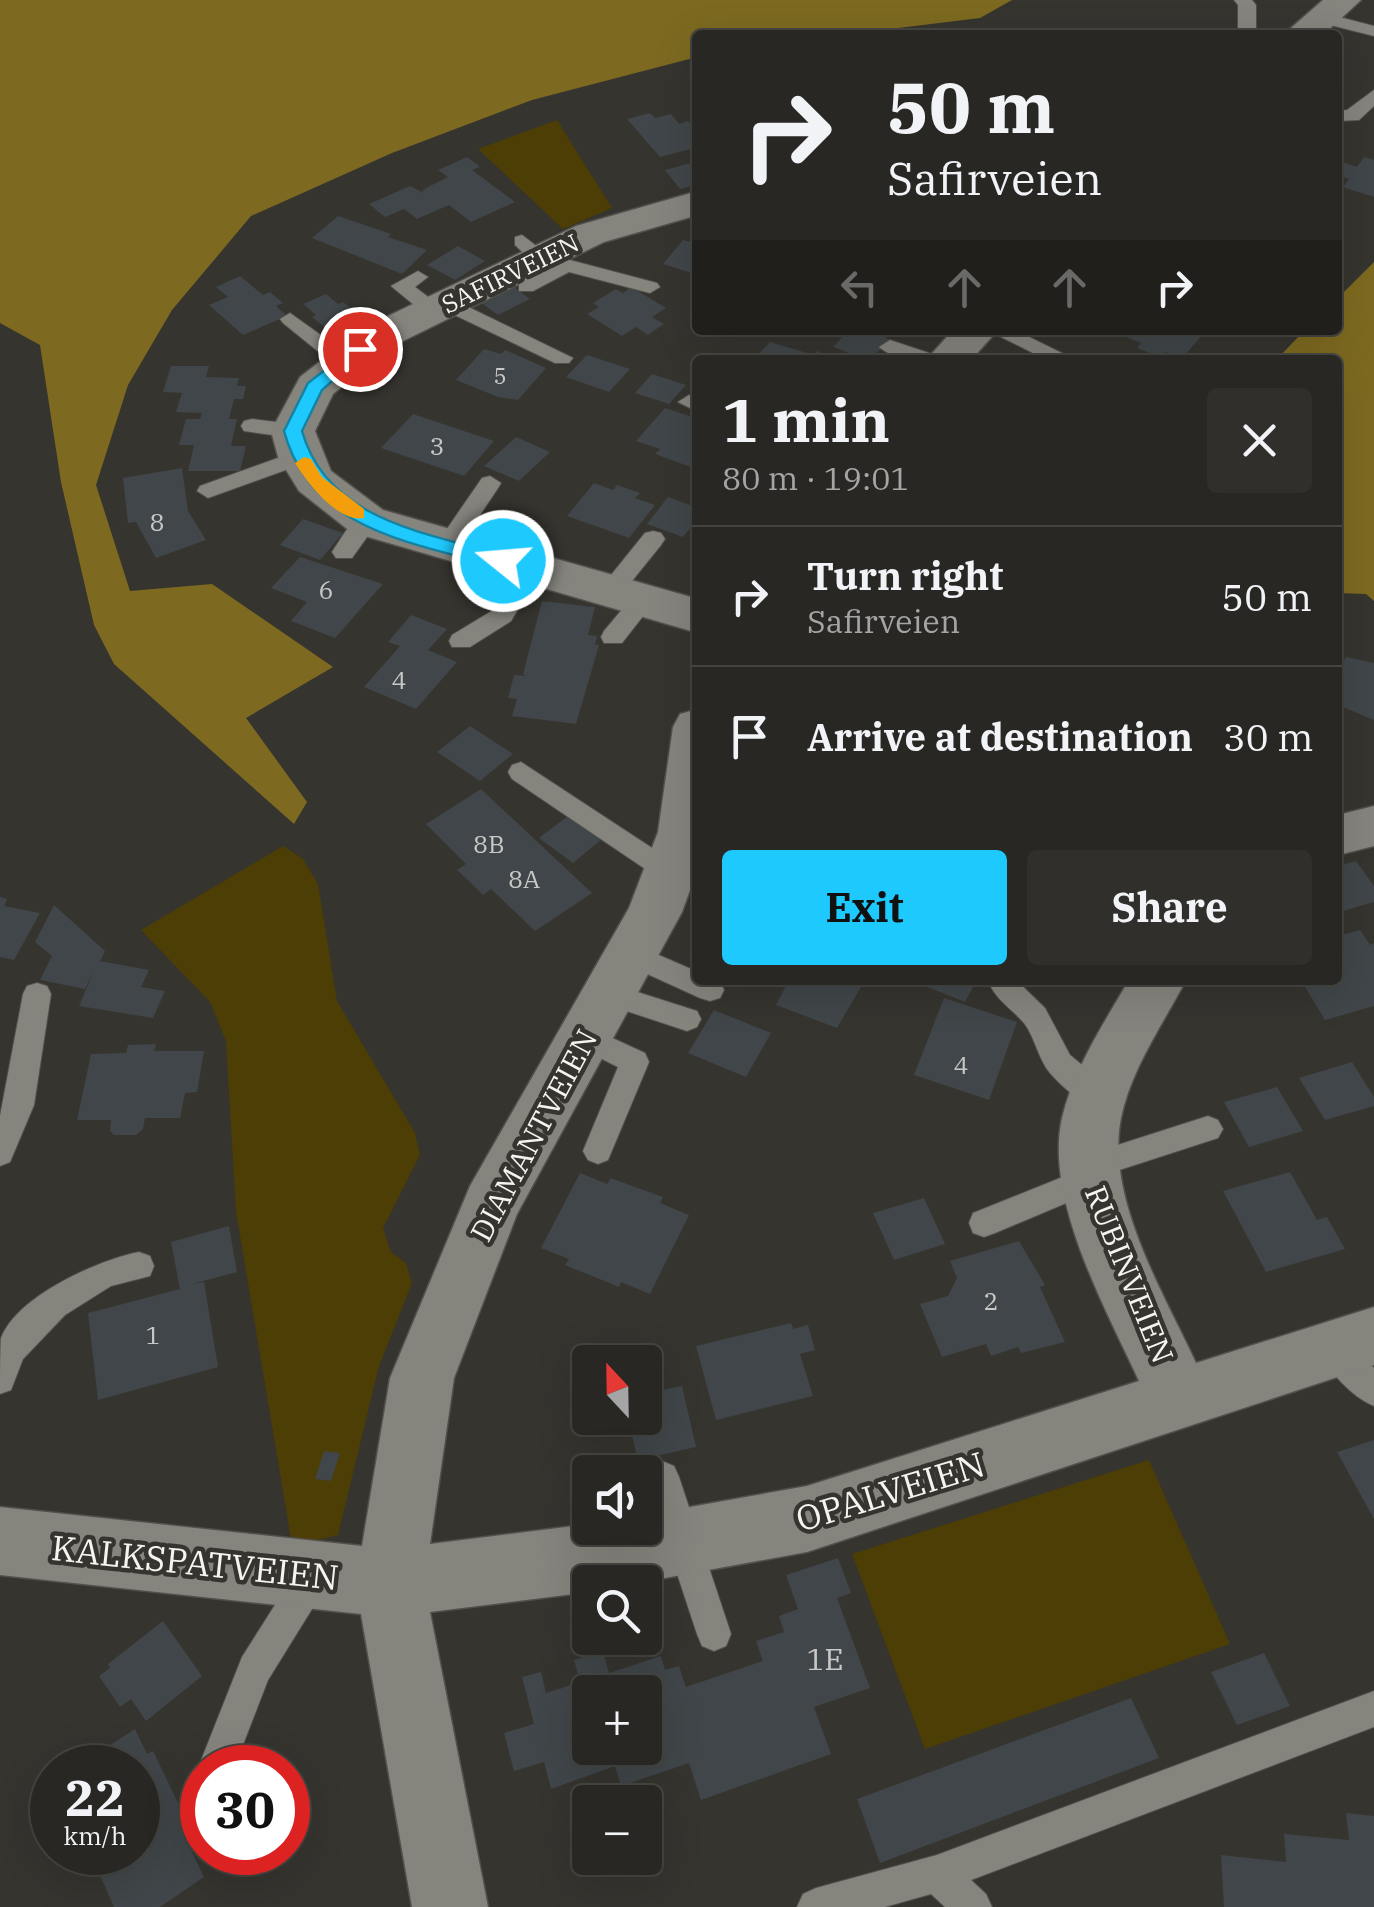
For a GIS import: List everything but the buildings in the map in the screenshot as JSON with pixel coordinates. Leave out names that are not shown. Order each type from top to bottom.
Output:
[{"type":"street","name":"SAFIRVEIEN","points":[[282,438],[315,387],[432,297],[538,263],[590,234],[692,205]]},
{"type":"street","points":[[953,355],[971,335]]},
{"type":"street","points":[[282,438],[355,537],[448,545],[692,614]]},
{"type":"street","name":"DIAMANTVEIEN","points":[[450,1907],[390,1583],[422,1378],[490,1204],[655,912],[682,855],[692,775]]},
{"type":"street","name":"RUBINVEIEN","points":[[1156,985],[1090,1121],[1090,1173],[1098,1210],[1182,1401]]},
{"type":"street","name":"OPALVEIEN","points":[[390,1583],[603,1556],[808,1519],[1182,1401],[1361,1359]]},
{"type":"street","name":"KALKSPATVEIEN","points":[[0,1541],[390,1583]]},
{"type":"lane","points":[[1243,0],[1247,5],[1246,30]]},
{"type":"lane","points":[[1322,17],[1374,31]]},
{"type":"lane","points":[[1342,116],[1352,116],[1374,96]]},
{"type":"lane","points":[[538,263],[650,287]]},
{"type":"lane","points":[[432,297],[562,358]]},
{"type":"lane","points":[[290,319],[344,361]]},
{"type":"lane","points":[[1008,335],[1054,355]]},
{"type":"lane","points":[[890,347],[913,355]]},
{"type":"lane","points":[[208,491],[282,438]]},
{"type":"lane","points":[[448,545],[490,483]]},
{"type":"lane","points":[[613,638],[653,539]]},
{"type":"lane","points":[[461,641],[503,615],[530,569]]},
{"type":"lane","points":[[522,772],[682,855]]},
{"type":"lane","points":[[1005,987],[1035,1016],[1060,1064],[1100,1097]]},
{"type":"lane","points":[[608,995],[710,990]]},
{"type":"lane","points":[[0,1154],[37,994]]},
{"type":"lane","points":[[608,995],[687,1019]]},
{"type":"lane","points":[[598,1151],[635,1062],[608,995]]},
{"type":"lane","points":[[984,1223],[1090,1173],[1208,1129]]},
{"type":"lane","points":[[0,1363],[33,1323],[60,1304],[100,1276],[138,1266]]},
{"type":"lane","points":[[662,1477],[714,1634]]},
{"type":"lane","points":[[225,1745],[254,1669],[314,1574]]},
{"type":"lane","points":[[816,1907],[937,1874],[1374,1709]]},
{"type":"lane","points":[[937,1874],[973,1907]]},
{"type":"shaded area","points":[[0,0],[1012,0],[980,18],[882,30],[692,30],[692,58],[532,100],[392,153],[251,216],[172,310],[128,385],[96,485],[130,591],[212,584],[333,667],[246,718],[307,802],[294,824],[114,664],[94,625],[61,482],[40,345],[0,323]]},
{"type":"shaded area","points":[[557,120],[612,208],[563,229],[478,149]]},
{"type":"shaded area","points":[[1374,262],[1374,601],[1366,594],[1342,593],[1342,355],[1281,355],[1300,335],[1342,335],[1342,294]]},
{"type":"shaded area","points":[[283,846],[303,859],[318,884],[337,1001],[415,1133],[420,1155],[383,1228],[391,1252],[406,1263],[412,1283],[379,1366],[338,1535],[314,1541],[291,1539],[236,1211],[226,1041],[210,1002],[141,930]]},
{"type":"shaded area","points":[[1149,1460],[1230,1644],[925,1749],[852,1554]]},
{"type":"slow traffic","points":[[304,463],[315,481],[357,514]]},
{"type":"route","points":[[360,349],[315,387],[293,431],[300,457],[315,481],[367,521],[503,561]]}]
